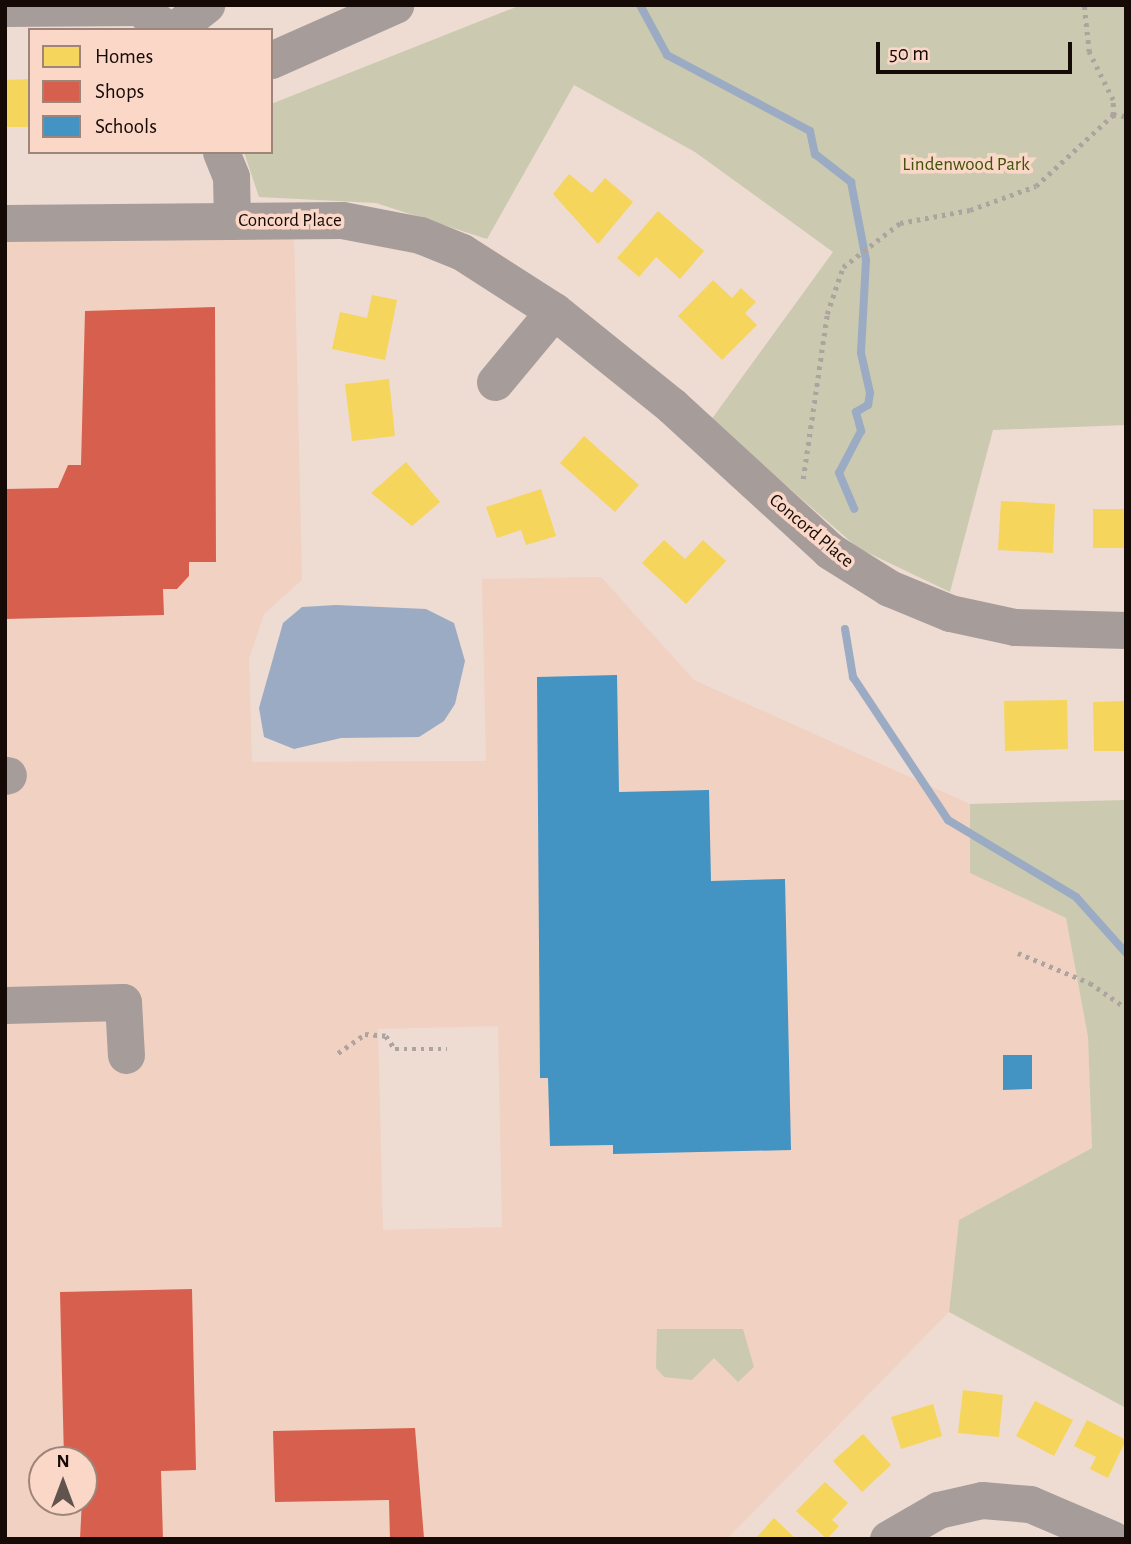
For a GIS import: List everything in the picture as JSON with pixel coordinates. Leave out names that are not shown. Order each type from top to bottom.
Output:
[{"type":"street","points":[[177,28],[206,5]]},
{"type":"street","points":[[273,59],[395,5]]},
{"type":"street","points":[[5,8],[139,7],[165,28]]},
{"type":"street","points":[[221,154],[231,177],[232,221]]},
{"type":"street","name":"Concord Place","points":[[5,223],[342,219],[420,235],[462,252],[554,311],[672,406],[830,551],[888,588],[950,612],[1015,627],[1126,630]]},
{"type":"street","points":[[495,382],[554,311]]},
{"type":"street","points":[[5,1005],[123,1002],[126,1055]]},
{"type":"street","points":[[888,1539],[938,1510],[1006,1500],[1050,1511],[1112,1539]]},
{"type":"path","points":[[1084,5],[1089,52],[1113,100],[1113,115]]},
{"type":"path","points":[[803,479],[827,314],[843,267],[888,230],[1036,186],[1113,115],[1126,116]]},
{"type":"path","points":[[1017,953],[1090,983],[1126,1008]]},
{"type":"path","points":[[338,1053],[365,1034],[386,1036],[395,1049],[447,1049]]},
{"type":"shaded area","points":[[294,232],[302,580],[264,614],[249,659],[252,762],[486,761],[482,579],[601,577],[694,680],[970,804],[971,873],[1066,918],[1088,1037],[1092,1148],[959,1220],[949,1312],[727,1539],[5,1539],[5,239]],"holes":[[[498,1026],[502,1227],[383,1230],[378,1029]]]},
{"type":"green space","name":"Lindenwood Park","points":[[521,5],[1126,5],[1126,425],[993,430],[950,592],[858,548],[711,420],[833,252],[695,152],[574,85],[487,239],[376,203],[259,197],[245,154],[273,154],[273,103]]},
{"type":"green space","points":[[1126,800],[1126,1408],[949,1312],[959,1220],[1092,1148],[1088,1037],[1066,918],[970,873],[970,804]]},
{"type":"green space","points":[[657,1329],[743,1329],[754,1367],[738,1382],[714,1358],[692,1380],[664,1377],[656,1368]]},
{"type":"water","points":[[336,605],[426,609],[454,623],[465,661],[455,704],[444,721],[419,737],[341,738],[294,749],[264,737],[259,708],[283,623],[302,607]]},
{"type":"building: Homes","points":[[28,79],[28,127],[5,127],[5,80]]},
{"type":"building: Homes","points":[[569,174],[592,193],[605,178],[633,202],[598,244],[553,194]]},
{"type":"building: Homes","points":[[658,211],[704,251],[680,279],[656,257],[639,277],[617,258]]},
{"type":"building: Homes","points":[[713,280],[732,298],[741,288],[756,302],[745,313],[757,325],[722,360],[678,316]]},
{"type":"building: Homes","points":[[372,295],[397,300],[385,360],[332,349],[340,312],[367,318]]},
{"type":"building: Homes","points":[[389,379],[395,436],[352,441],[345,384]]},
{"type":"building: Homes","points":[[584,436],[639,485],[615,512],[560,463]]},
{"type":"building: Homes","points":[[406,462],[440,502],[412,526],[371,493]]},
{"type":"building: Homes","points":[[541,489],[556,536],[526,545],[521,530],[497,538],[486,507]]},
{"type":"building: Homes","points":[[1001,501],[1055,504],[1053,553],[998,550]]},
{"type":"building: Homes","points":[[1093,509],[1126,509],[1126,548],[1093,548]]},
{"type":"building: Homes","points":[[664,540],[685,559],[703,540],[726,561],[686,604],[642,563]]},
{"type":"building: Homes","points":[[1067,700],[1068,749],[1005,751],[1004,701]]},
{"type":"building: Homes","points":[[1126,701],[1126,751],[1094,751],[1093,702]]},
{"type":"building: Homes","points":[[963,1390],[1003,1395],[999,1437],[958,1433]]},
{"type":"building: Homes","points":[[1035,1401],[1073,1420],[1054,1456],[1016,1436]]},
{"type":"building: Homes","points":[[933,1404],[942,1436],[901,1449],[891,1417]]},
{"type":"building: Homes","points":[[1087,1420],[1126,1440],[1108,1478],[1090,1469],[1096,1457],[1074,1446]]},
{"type":"building: Homes","points":[[863,1434],[891,1465],[862,1492],[833,1461]]},
{"type":"building: Homes","points":[[825,1482],[848,1503],[832,1520],[839,1526],[827,1539],[796,1511]]},
{"type":"building: Homes","points":[[774,1518],[796,1539],[755,1539]]},
{"type":"building: Shops","points":[[215,307],[216,562],[189,562],[189,576],[177,589],[163,589],[164,615],[5,619],[5,489],[58,488],[68,465],[81,465],[85,311]]},
{"type":"building: Shops","points":[[192,1289],[196,1470],[161,1471],[163,1539],[80,1539],[81,1516],[98,1516],[98,1446],[64,1446],[60,1292]]},
{"type":"building: Shops","points":[[415,1428],[424,1538],[390,1539],[389,1500],[275,1502],[273,1431]]},
{"type":"building: Schools","points":[[617,675],[619,792],[709,790],[711,881],[785,879],[791,1150],[613,1154],[613,1145],[550,1146],[548,1078],[540,1078],[537,677]]},
{"type":"building: Schools","points":[[1003,1055],[1032,1055],[1032,1089],[1003,1090]]},
{"type":"waterway","points":[[640,5],[667,55],[810,131],[815,154],[851,182],[866,260],[861,353],[870,393],[868,405],[856,412],[861,431],[839,473],[854,509]]},
{"type":"waterway","points":[[845,629],[853,677],[948,820],[1076,897],[1126,953]]}]
